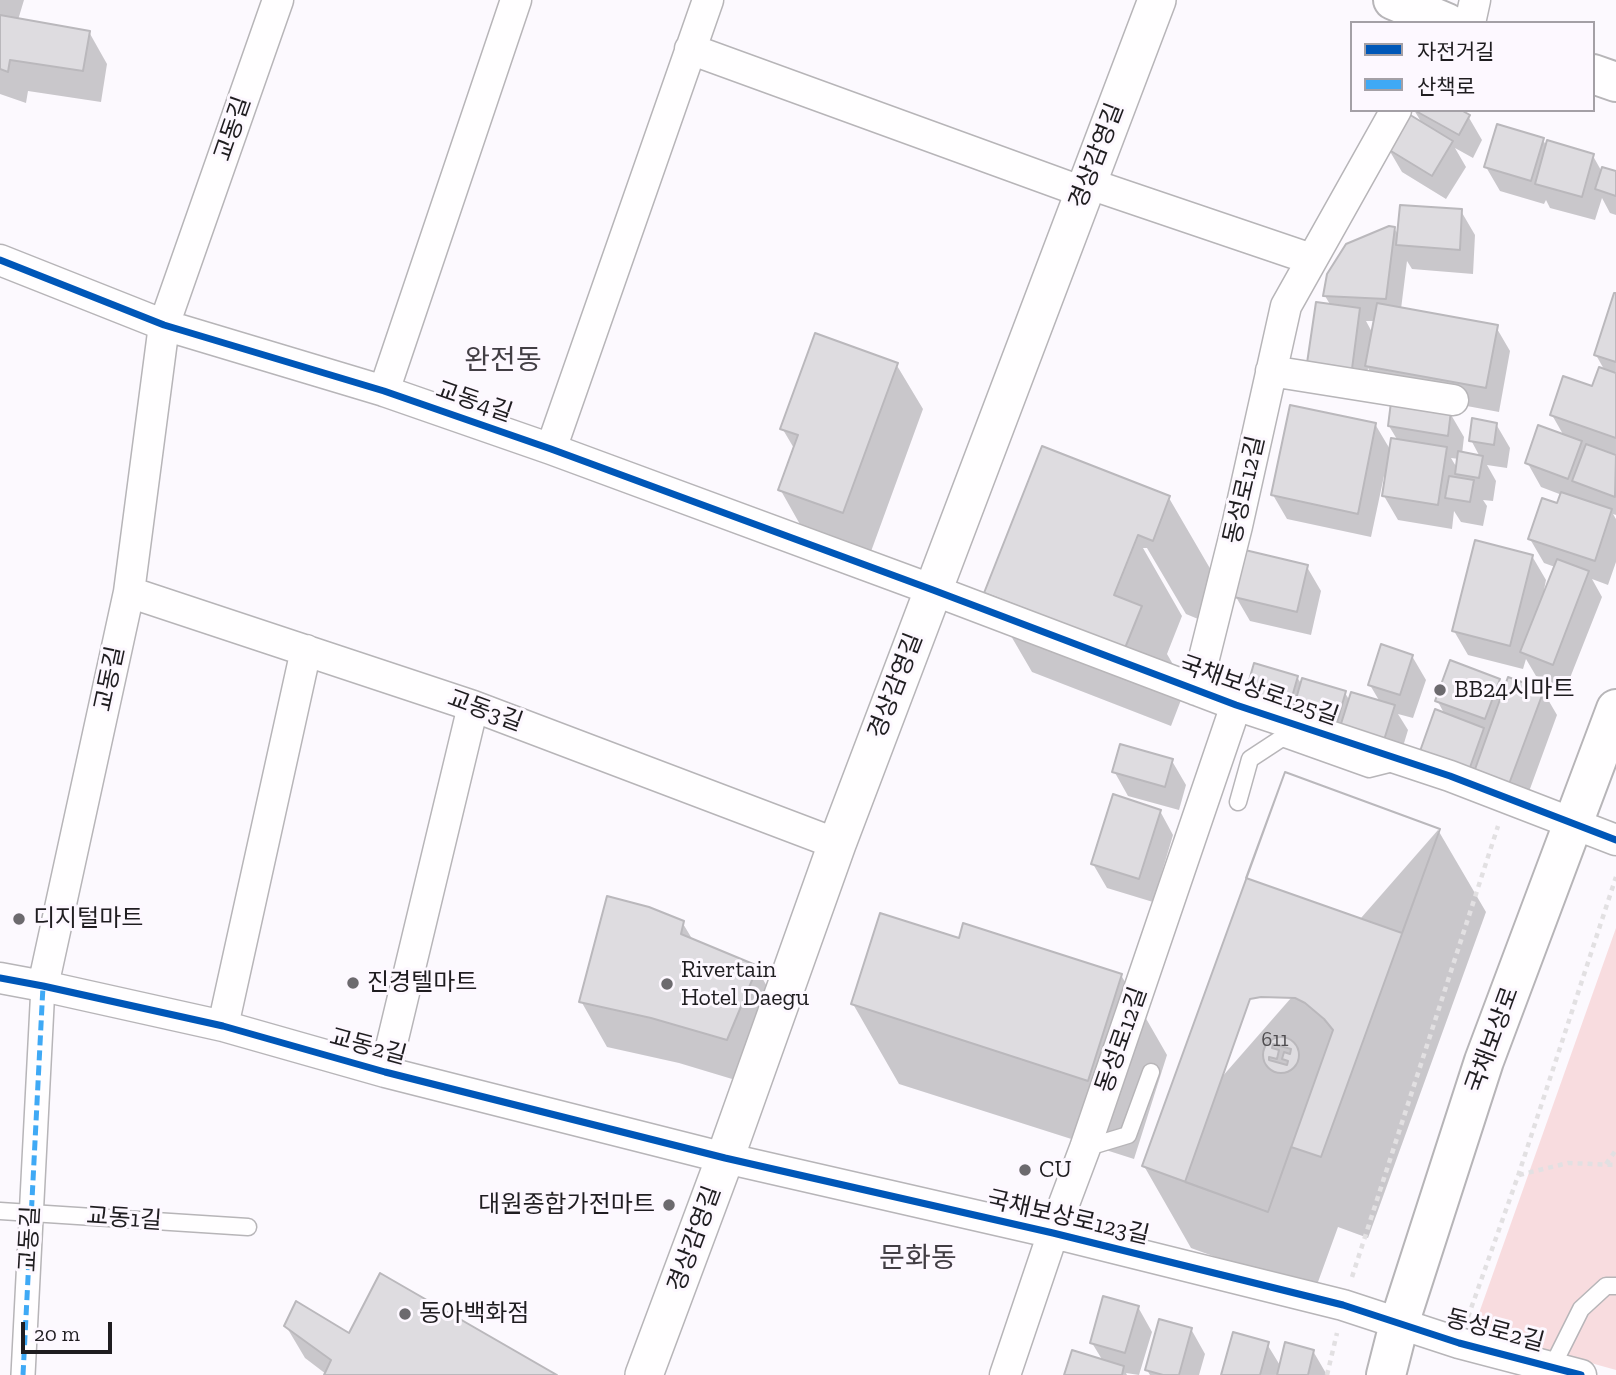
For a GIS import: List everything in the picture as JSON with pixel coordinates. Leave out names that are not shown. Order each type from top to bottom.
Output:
[{"type":"main road","points":[[1393,0],[1441,21]]},
{"type":"main road","points":[[1595,75],[1616,82]]},
{"type":"main road","name":"국채보상로","points":[[1386,1375],[1399,1324],[1484,1061],[1616,709]]},
{"type":"street","name":"교동길","points":[[23,1375],[43,986],[129,592],[164,325],[278,0]]},
{"type":"street","points":[[384,391],[516,0]]},
{"type":"street","points":[[551,449],[708,0]]},
{"type":"street","name":"경상감영길","points":[[644,1375],[837,844],[1157,0]]},
{"type":"street","points":[[1470,21],[1475,0]]},
{"type":"street","points":[[691,49],[1085,188],[1311,259]]},
{"type":"street","name":"동성로12길","points":[[1196,690],[1237,526],[1286,306],[1395,112]]},
{"type":"street","name":"교동4길","points":[[0,260],[164,325],[384,391],[551,449],[933,590]]},
{"type":"street","points":[[1271,372],[1453,400]]},
{"type":"street","name":"국채보상로125길","points":[[933,590],[1236,705],[1450,776],[1616,840]]},
{"type":"street","name":"교동3길","points":[[129,592],[473,706],[837,844]]},
{"type":"street","points":[[223,1026],[306,650]]},
{"type":"street","name":"동성로12길","points":[[1005,1375],[1236,705]]},
{"type":"street","name":"교동2길","points":[[385,1072],[473,706]]},
{"type":"street","name":"교동2길","points":[[0,978],[223,1026],[385,1072],[725,1158]]},
{"type":"street","name":"국채보상로123길","points":[[725,1158],[1053,1233],[1343,1305],[1399,1324]]},
{"type":"street","name":"동성로2길","points":[[1399,1324],[1459,1343],[1581,1375]]},
{"type":"lane","points":[[1238,802],[1250,759],[1282,738],[1369,769],[1404,761]]},
{"type":"lane","points":[[1085,1149],[1128,1135],[1151,1072]]},
{"type":"lane","name":"교동1길","points":[[0,1211],[248,1227]]},
{"type":"lane","points":[[1552,1367],[1581,1308],[1606,1286],[1616,1286]]},
{"type":"path","points":[[1327,1375],[1343,1305],[1507,799]]},
{"type":"path","points":[[1459,1343],[1518,1175],[1616,877]]},
{"type":"path","points":[[1606,1164],[1616,1150]]},
{"type":"path","points":[[1518,1175],[1568,1163],[1616,1165]]},
{"type":"shaded area","points":[[1616,928],[1616,1370],[1473,1330]]},
{"type":"building","points":[[0,15],[90,31],[83,71],[10,60],[8,72],[0,69]]},
{"type":"building","points":[[1418,112],[1465,112],[1470,115],[1459,135]]},
{"type":"building","points":[[1407,113],[1453,141],[1432,176],[1386,148]]},
{"type":"building","points":[[1497,124],[1544,138],[1531,181],[1484,167]]},
{"type":"building","points":[[1547,140],[1594,154],[1582,197],[1535,184]]},
{"type":"building","points":[[1602,167],[1616,171],[1616,196],[1595,189]]},
{"type":"building","points":[[1400,205],[1462,209],[1460,250],[1396,245]]},
{"type":"building","points":[[1389,226],[1395,227],[1386,299],[1323,296],[1327,274],[1346,244]]},
{"type":"building","points":[[1616,293],[1616,362],[1594,355]]},
{"type":"building","points":[[1316,302],[1360,308],[1352,369],[1307,363]]},
{"type":"building","points":[[1377,303],[1498,325],[1486,388],[1365,366]]},
{"type":"building","points":[[815,333],[898,363],[843,513],[778,490],[798,435],[780,429]]},
{"type":"building","points":[[1599,367],[1616,373],[1616,438],[1550,415],[1563,376],[1592,386]]},
{"type":"building","points":[[1391,402],[1451,411],[1448,436],[1388,426]]},
{"type":"building","points":[[1290,405],[1376,423],[1358,514],[1271,495]]},
{"type":"building","points":[[1472,418],[1497,423],[1494,445],[1469,441]]},
{"type":"building","points":[[1538,425],[1582,441],[1568,479],[1525,463]]},
{"type":"building","points":[[1391,438],[1447,447],[1438,505],[1382,496]]},
{"type":"building","points":[[1586,444],[1616,455],[1615,497],[1572,481]]},
{"type":"building","points":[[1042,446],[1170,496],[1153,541],[1138,535],[1114,595],[1142,606],[1125,648],[984,593]]},
{"type":"building","points":[[1458,451],[1483,456],[1479,478],[1455,474]]},
{"type":"building","points":[[1449,476],[1474,480],[1470,502],[1445,498]]},
{"type":"building","points":[[1561,492],[1612,509],[1595,561],[1528,539],[1542,498],[1557,503]]},
{"type":"building","points":[[1475,540],[1533,555],[1510,646],[1452,631]]},
{"type":"building","points":[[1245,550],[1308,565],[1297,612],[1234,597]]},
{"type":"building","points":[[1557,559],[1589,571],[1553,665],[1520,652]]},
{"type":"building","points":[[1381,644],[1413,655],[1400,695],[1368,685]]},
{"type":"building","points":[[1450,660],[1500,679],[1485,719],[1435,701]]},
{"type":"building","points":[[1254,663],[1298,676],[1288,711],[1244,698]]},
{"type":"building","points":[[1508,677],[1544,690],[1509,784],[1474,772]]},
{"type":"building","points":[[1302,678],[1346,691],[1336,726],[1292,713]]},
{"type":"building","points":[[1351,692],[1395,705],[1384,740],[1340,727]]},
{"type":"building","points":[[1435,709],[1484,728],[1468,773],[1419,754]]},
{"type":"building","points":[[1120,744],[1173,759],[1165,787],[1112,772]]},
{"type":"building","points":[[1285,772],[1440,829],[1321,1157],[1291,1147],[1268,1212],[1142,1166]]},
{"type":"building","points":[[1285,772],[1440,829],[1402,933],[1246,878]]},
{"type":"building","points":[[1113,794],[1161,810],[1139,879],[1091,864]]},
{"type":"building","name":"Rivertain Hotel Daegu","points":[[607,896],[649,907],[684,921],[681,934],[758,966],[727,1040],[651,1018],[579,1002]]},
{"type":"building","points":[[880,913],[959,938],[963,923],[1122,974],[1088,1081],[851,1004]]},
{"type":"building","points":[[1295,998],[1324,1019],[1333,1030],[1268,1212],[1185,1182],[1250,999]]},
{"type":"building","points":[[1281,1037],[1293,1043],[1299,1055],[1293,1067],[1281,1073],[1269,1067],[1263,1055],[1269,1043]]},
{"type":"building","points":[[1273,1044],[1291,1049],[1290,1054],[1284,1052],[1282,1059],[1288,1061],[1287,1065],[1269,1060],[1269,1057],[1277,1059],[1279,1050],[1272,1048]]},
{"type":"building","name":"동아백화점","points":[[380,1273],[557,1375],[324,1375],[331,1360],[284,1326],[296,1301],[349,1333]]},
{"type":"building","points":[[1103,1296],[1139,1306],[1125,1353],[1090,1343]]},
{"type":"building","points":[[1159,1319],[1192,1328],[1179,1375],[1163,1375],[1145,1370]]},
{"type":"building","points":[[1233,1332],[1269,1342],[1260,1375],[1221,1375]]},
{"type":"building","points":[[1285,1342],[1314,1350],[1308,1375],[1277,1375]]},
{"type":"building","points":[[1072,1350],[1124,1366],[1122,1375],[1064,1375]]},
{"type":"marked path","points":[[23,1375],[43,986]]},
{"type":"cycle path","points":[[0,260],[164,325],[384,391],[551,449],[1236,705],[1450,776],[1616,840]]},
{"type":"cycle path","points":[[0,978],[223,1026],[385,1072],[725,1158],[1053,1233],[1343,1305],[1459,1343],[1581,1375]]},
{"type":"place","name":"BB24시마트","points":[[1440,690]]},
{"type":"place","name":"디지털마트","points":[[19,919]]},
{"type":"place","name":"진경텔마트","points":[[353,983]]},
{"type":"place","name":"Rivertain Hotel Daegu","points":[[667,984]]},
{"type":"place","name":"CU","points":[[1025,1170]]},
{"type":"place","name":"대원종합가전마트","points":[[669,1205]]},
{"type":"place","name":"동아백화점","points":[[405,1314]]},
{"type":"district","name":"완전동","points":[[503,361]]},
{"type":"district","name":"문화동","points":[[918,1259]]}]
